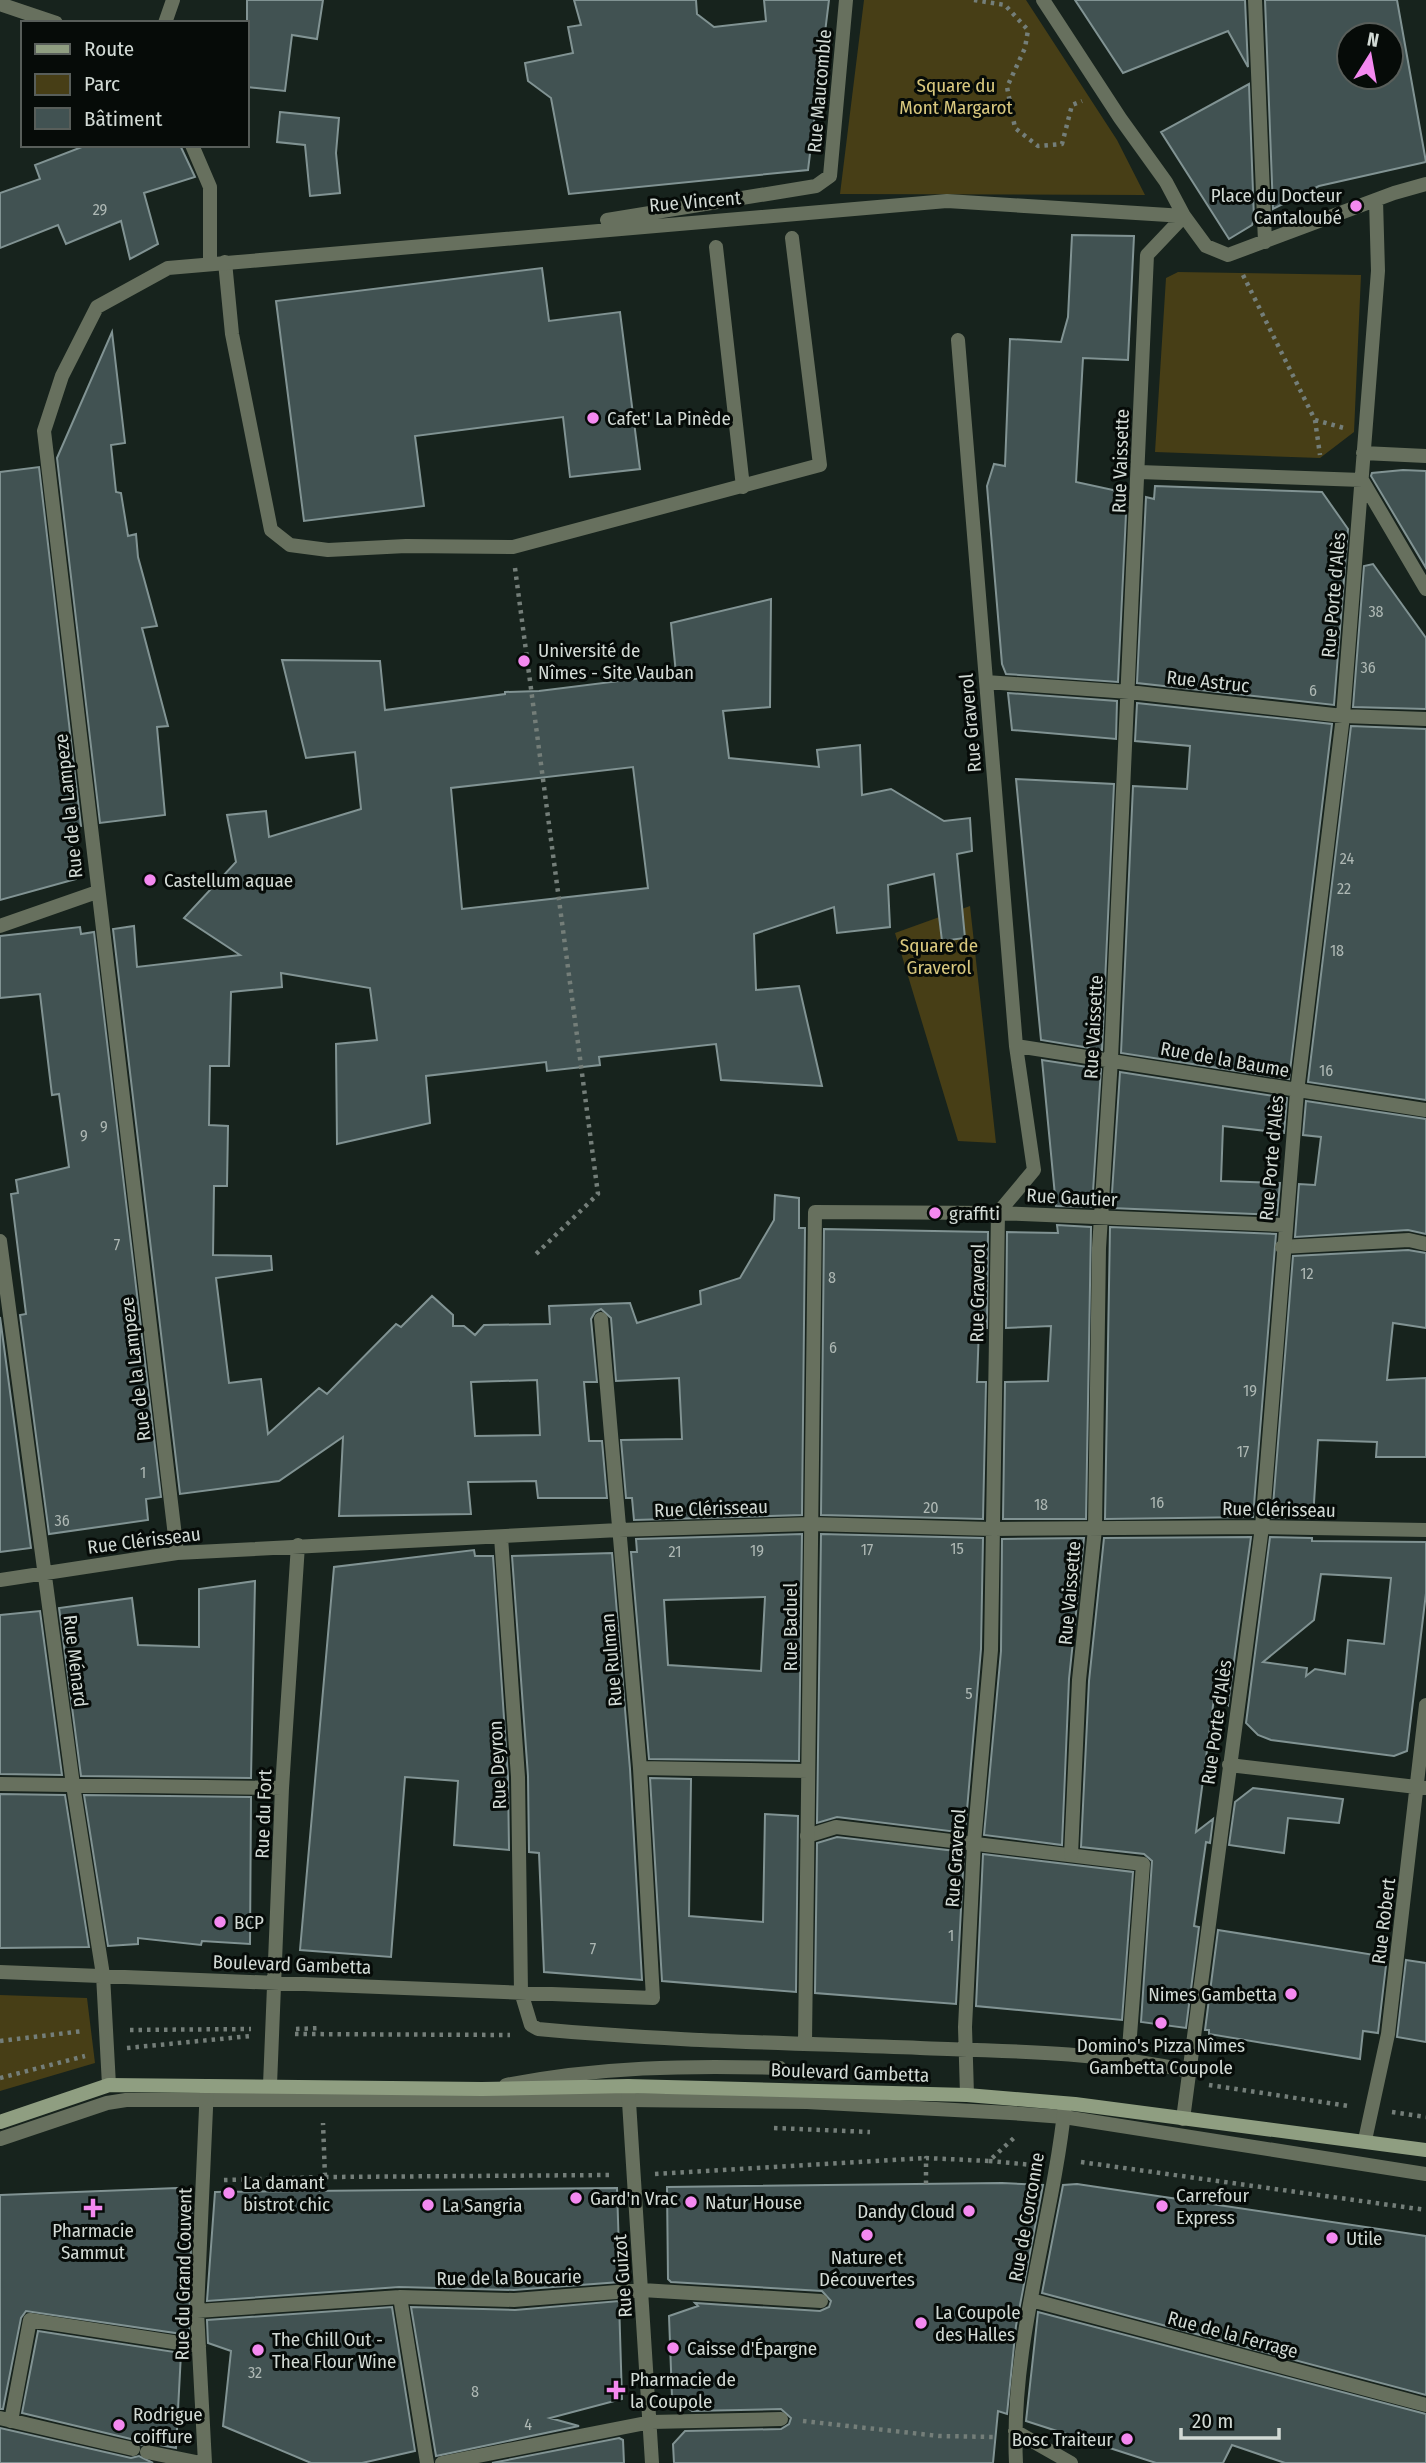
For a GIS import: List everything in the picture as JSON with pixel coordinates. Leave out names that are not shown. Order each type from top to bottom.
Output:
[{"type":"street","points":[[166,21],[173,0]]},
{"type":"street","name":"Rue Maucomble","points":[[492,239],[816,186],[830,176],[846,0]]},
{"type":"street","points":[[1043,0],[1206,246],[1228,255],[1426,184]]},
{"type":"street","points":[[1255,0],[1265,242]]},
{"type":"street","points":[[0,4],[50,21]]},
{"type":"street","points":[[193,147],[210,187],[218,262],[271,530],[290,545],[328,550],[406,546],[513,547],[820,465],[792,238]]},
{"type":"street","name":"Rue Porte d'Alès","points":[[1183,2119],[1262,1527],[1282,1247],[1297,1092],[1343,716],[1378,271],[1376,200]]},
{"type":"street","name":"Rue Vincent","points":[[218,262],[947,201],[1184,216]]},
{"type":"street","name":"Rue Vaissette","points":[[1071,1855],[1080,1680],[1095,1528],[1101,1217],[1129,692],[1147,255],[1184,216]]},
{"type":"street","points":[[716,247],[743,487]]},
{"type":"street","name":"Rue de la Lampeze","points":[[177,1553],[44,430],[62,376],[97,307],[168,268],[218,262]]},
{"type":"street","name":"Rue Graverol","points":[[958,340],[1016,1046],[1034,1170],[998,1213],[991,1650],[974,1843],[967,2095]]},
{"type":"street","points":[[1363,453],[1426,456]]},
{"type":"street","points":[[1139,472],[1362,480],[1426,589]]},
{"type":"street","name":"Rue Astruc","points":[[986,682],[1129,692],[1343,716],[1426,719]]},
{"type":"street","points":[[0,926],[97,892]]},
{"type":"street","name":"Rue de la Baume","points":[[1016,1046],[1111,1059],[1297,1092],[1426,1110]]},
{"type":"street","name":"Rue Gautier","points":[[815,1212],[998,1213],[1284,1225]]},
{"type":"street","name":"Rue Baduel","points":[[805,2043],[815,1212]]},
{"type":"street","points":[[1282,1247],[1409,1240],[1426,1244]]},
{"type":"street","name":"Rue Ménard","points":[[0,1241],[73,1785],[103,1975],[109,2085]]},
{"type":"street","name":"Rue Rulman","points":[[601,1319],[640,1769],[653,1998]]},
{"type":"street","name":"Rue Clérisseau","points":[[0,1580],[177,1553],[619,1530],[810,1524],[993,1529],[1262,1527],[1426,1530]]},
{"type":"street","name":"Rue Deyron","points":[[501,1538],[518,1777],[520,1992]]},
{"type":"street","name":"Rue du Fort","points":[[269,2092],[282,1788],[298,1545]]},
{"type":"street","name":"Rue Robert","points":[[1365,2140],[1388,2034],[1422,1788],[1426,1704]]},
{"type":"street","points":[[1229,1765],[1422,1788]]},
{"type":"street","points":[[640,1769],[808,1771]]},
{"type":"street","points":[[0,1784],[282,1788]]},
{"type":"street","points":[[807,1836],[836,1827],[1143,1864],[1128,2062]]},
{"type":"street","name":"Boulevard Gambetta","points":[[0,1972],[653,1998]]},
{"type":"street","name":"Boulevard Gambetta","points":[[520,1992],[531,2025],[538,2029],[967,2049],[1128,2062],[1189,2071]]},
{"type":"street","points":[[482,2089],[557,2075],[676,2068],[780,2068]]},
{"type":"street","name":"Boulevard Gambetta","points":[[0,2122],[109,2085],[207,2092],[482,2089],[629,2093],[967,2095],[1065,2110],[1183,2119],[1365,2140],[1426,2150]]},
{"type":"street","points":[[0,2139],[107,2103],[207,2092]]},
{"type":"street","name":"Rue du Grand Couvent","points":[[203,2463],[197,2311],[207,2092]]},
{"type":"street","points":[[269,2092],[629,2093],[1065,2110],[1426,2174]]},
{"type":"street","name":"Rue Guizot","points":[[629,2093],[652,2463]]},
{"type":"street","name":"Rue de Corconne","points":[[1016,2463],[1015,2435],[1031,2300],[1065,2110]]},
{"type":"street","name":"Rue de la Boucarie","points":[[197,2311],[400,2297],[514,2300],[642,2290],[821,2301]]},
{"type":"street","points":[[400,2297],[427,2463]]},
{"type":"street","name":"Rue de la Ferrage","points":[[1031,2300],[1426,2405]]},
{"type":"street","points":[[199,2346],[30,2320],[6,2420],[203,2463]]},
{"type":"street","points":[[442,2463],[651,2422],[781,2419]]},
{"type":"street","points":[[1015,2435],[1066,2462]]},
{"type":"path","points":[[974,0],[1005,5],[1028,30],[1025,48],[1007,87],[1015,128],[1038,146],[1062,144],[1072,105],[1089,98],[1120,118]]},
{"type":"path","points":[[1242,272],[1315,420],[1320,458]]},
{"type":"path","points":[[1315,420],[1354,432]]},
{"type":"path","points":[[513,547],[598,1194],[534,1256]]},
{"type":"path","points":[[284,2029],[321,2028]]},
{"type":"path","points":[[1189,2071],[1213,2087],[1426,2117]]},
{"type":"path","points":[[323,2116],[325,2178]]},
{"type":"path","points":[[989,2161],[1016,2136],[1017,2128]]},
{"type":"path","points":[[204,2181],[634,2175],[926,2158],[1037,2166],[1041,2144],[1083,2148],[1081,2162],[1426,2210]]},
{"type":"path","points":[[926,2158],[926,2184]]},
{"type":"path","points":[[781,2419],[939,2435],[1015,2435]]},
{"type":"green space","name":"Square du Mont Margarot","points":[[864,0],[1026,0],[1117,140],[1145,195],[840,194]]},
{"type":"green space","points":[[1178,272],[1361,275],[1354,432],[1320,458],[1155,452],[1166,278]]},
{"type":"green space","name":"Square de Graverol","points":[[970,906],[996,1143],[958,1141],[895,933]]},
{"type":"green space","points":[[0,1995],[87,1998],[95,2063],[0,2091]]},
{"type":"building","points":[[247,0],[323,0],[317,39],[292,35],[285,91],[248,87]]},
{"type":"building","points":[[574,0],[696,0],[697,14],[714,27],[766,21],[764,0],[829,0],[808,170],[569,194],[551,98],[528,81],[525,63],[573,53],[568,27],[581,25]]},
{"type":"building","points":[[1075,0],[1245,0],[1248,67],[1228,31],[1123,73]]},
{"type":"building","points":[[1265,0],[1397,0],[1401,21],[1335,21],[1335,91],[1405,91],[1405,45],[1426,162],[1319,186],[1273,209]]},
{"type":"building","points":[[1249,84],[1254,219],[1252,225],[1229,239],[1161,132]]},
{"type":"building","points":[[280,112],[339,118],[336,153],[340,193],[310,196],[305,145],[277,142]]},
{"type":"building","points":[[82,147],[181,147],[195,177],[144,193],[158,244],[130,259],[121,221],[66,244],[58,225],[0,248],[0,193],[40,179],[35,165]]},
{"type":"building","points":[[1072,235],[1134,236],[1128,360],[1083,358],[1076,482],[1127,493],[1118,682],[1006,674],[1002,664],[987,486],[994,464],[1005,466],[1010,339],[1061,342],[1068,317]]},
{"type":"building","points":[[542,268],[549,321],[620,312],[640,469],[570,477],[563,417],[415,436],[424,506],[304,521],[276,301]]},
{"type":"building","points":[[112,332],[125,443],[111,445],[116,492],[121,493],[128,536],[136,534],[138,557],[157,626],[142,628],[168,726],[157,727],[165,815],[100,823],[57,458]]},
{"type":"building","points":[[39,467],[81,826],[70,828],[76,879],[0,900],[0,472]]},
{"type":"building","points":[[1426,471],[1426,568],[1371,476],[1372,473]]},
{"type":"building","points":[[1155,486],[1322,492],[1348,529],[1334,705],[1137,683],[1146,497],[1154,499]]},
{"type":"building","points":[[1373,564],[1426,638],[1426,709],[1353,707],[1364,566]]},
{"type":"building","points":[[771,599],[770,707],[723,711],[729,758],[819,767],[817,750],[860,745],[862,795],[891,789],[944,821],[970,818],[972,851],[957,854],[965,938],[942,941],[934,874],[888,885],[890,927],[837,933],[834,907],[754,934],[756,990],[799,986],[822,1086],[721,1080],[716,1044],[599,1057],[600,1065],[547,1071],[546,1062],[426,1076],[430,1123],[337,1144],[336,1044],[377,1040],[370,988],[281,973],[282,987],[231,992],[229,1066],[210,1066],[209,1125],[228,1126],[227,1186],[214,1186],[213,1255],[271,1256],[272,1270],[216,1278],[229,1383],[261,1379],[268,1434],[319,1388],[327,1394],[396,1324],[401,1327],[432,1296],[453,1315],[453,1326],[464,1326],[475,1335],[484,1325],[550,1324],[549,1306],[630,1303],[637,1323],[701,1304],[700,1291],[740,1278],[774,1220],[775,1195],[799,1198],[799,1228],[805,1228],[802,1515],[634,1520],[632,1498],[626,1498],[621,1440],[682,1439],[679,1378],[616,1381],[611,1318],[601,1309],[595,1312],[591,1319],[597,1382],[584,1382],[589,1441],[602,1441],[607,1498],[538,1498],[536,1481],[468,1482],[471,1514],[339,1516],[343,1437],[279,1481],[180,1494],[113,929],[134,926],[137,967],[240,955],[184,918],[236,862],[227,815],[266,811],[269,837],[361,809],[355,752],[306,758],[282,660],[380,661],[385,710],[505,692],[539,691],[676,674],[671,623]],"holes":[[[633,767],[648,888],[462,909],[451,788]],[[537,1380],[540,1435],[475,1436],[471,1382]]]},
{"type":"building","points":[[1008,693],[1117,701],[1116,739],[1012,730]]},
{"type":"building","points":[[1137,703],[1332,724],[1289,1079],[1121,1053],[1133,786],[1187,789],[1190,746],[1135,741]]},
{"type":"building","points":[[1351,726],[1426,729],[1426,1100],[1308,1082]]},
{"type":"building","points":[[1016,779],[1114,784],[1102,1050],[1041,1040]]},
{"type":"building","points":[[80,927],[81,934],[94,932],[161,1497],[146,1499],[148,1520],[49,1534],[20,1315],[26,1314],[11,1194],[18,1193],[16,1180],[69,1167],[59,1094],[52,1095],[40,994],[0,998],[0,936]]},
{"type":"building","points":[[1042,1060],[1101,1069],[1092,1207],[1056,1206]]},
{"type":"building","points":[[1120,1072],[1287,1098],[1284,1133],[1223,1126],[1221,1181],[1280,1183],[1277,1215],[1111,1208]]},
{"type":"building","points":[[1306,1101],[1426,1119],[1426,1234],[1408,1230],[1295,1237],[1299,1184],[1315,1185],[1321,1137],[1303,1135]]},
{"type":"building","points":[[1057,1225],[1091,1227],[1086,1519],[1003,1519],[1005,1382],[1048,1381],[1051,1326],[1006,1328],[1007,1232],[1058,1233]]},
{"type":"building","points":[[1110,1227],[1276,1234],[1253,1517],[1105,1519]]},
{"type":"building","points":[[824,1229],[988,1232],[987,1328],[979,1328],[977,1382],[986,1382],[983,1519],[821,1515]]},
{"type":"building","points":[[1408,1250],[1426,1253],[1426,1328],[1393,1323],[1387,1380],[1426,1378],[1426,1457],[1376,1457],[1377,1442],[1318,1440],[1313,1518],[1272,1518],[1293,1256]]},
{"type":"building","points":[[0,1317],[31,1548],[0,1552]]},
{"type":"building","points":[[802,1534],[799,1761],[649,1759],[631,1552],[637,1552],[636,1539]],"holes":[[[765,1597],[761,1671],[668,1665],[664,1600]]]},
{"type":"building","points":[[821,1534],[983,1538],[981,1649],[965,1833],[837,1817],[817,1823]]},
{"type":"building","points":[[1251,1537],[1228,1705],[1215,1691],[1196,1832],[1213,1819],[1210,1843],[1206,1842],[1194,1926],[1199,1927],[1186,2028],[1141,2022],[1152,1861],[1144,1854],[1081,1847],[1089,1681],[1104,1538]]},
{"type":"building","points":[[1270,1537],[1312,1538],[1312,1541],[1426,1542],[1426,1593],[1407,1751],[1394,1756],[1271,1740],[1258,1735],[1246,1723]],"holes":[[[1321,1574],[1391,1578],[1384,1644],[1348,1640],[1345,1674],[1315,1669],[1306,1676],[1307,1668],[1263,1662],[1314,1620]]]},
{"type":"building","points":[[1084,1538],[1069,1679],[1062,1845],[984,1835],[1001,1651],[1002,1539]]},
{"type":"building","points":[[474,1550],[475,1556],[493,1556],[508,1777],[509,1850],[454,1845],[458,1781],[405,1777],[391,1957],[300,1950],[334,1567]]},
{"type":"building","points":[[612,1553],[630,1769],[642,1980],[544,1972],[539,1853],[529,1852],[528,1776],[512,1556]]},
{"type":"building","points":[[255,1581],[251,1778],[81,1776],[59,1608],[132,1598],[138,1645],[199,1647],[199,1589]]},
{"type":"building","points":[[40,1611],[62,1775],[0,1774],[0,1615]]},
{"type":"building","points":[[650,1778],[691,1779],[689,1916],[763,1922],[765,1814],[798,1816],[796,1992],[662,1981]]},
{"type":"building","points":[[1253,1788],[1343,1799],[1339,1823],[1288,1818],[1284,1853],[1229,1845],[1235,1802]]},
{"type":"building","points":[[0,1794],[65,1795],[89,1947],[0,1948]]},
{"type":"building","points":[[84,1795],[251,1797],[250,1944],[202,1941],[201,1945],[138,1938],[138,1944],[108,1946]]},
{"type":"building","points":[[837,1837],[964,1852],[956,2004],[815,1993],[817,1843]]},
{"type":"building","points":[[983,1854],[1133,1872],[1122,2020],[976,2006]]},
{"type":"building","name":"Nimes Gambetta","points":[[1218,1930],[1387,1957],[1378,2033],[1363,2031],[1360,2059],[1209,2034],[1209,2030],[1205,2030]]},
{"type":"building","points":[[1406,1960],[1426,1963],[1426,2042],[1397,2037]]},
{"type":"building","name":"La Coupole des Halles","points":[[1002,2183],[1043,2185],[1016,2326],[1007,2414],[998,2411],[993,2463],[674,2463],[673,2444],[685,2431],[781,2429],[789,2424],[791,2418],[781,2409],[692,2411],[672,2397],[669,2316],[698,2306],[695,2303],[820,2311],[829,2307],[831,2301],[822,2291],[671,2282],[668,2279],[667,2187]]},
{"type":"building","points":[[1077,2184],[1426,2236],[1426,2395],[1042,2293],[1063,2185]]},
{"type":"building","points":[[177,2188],[192,2200],[189,2335],[26,2311],[21,2318],[3,2409],[0,2409],[0,2195]]},
{"type":"building","points":[[617,2188],[620,2282],[514,2290],[399,2287],[207,2301],[215,2192]]},
{"type":"building","points":[[619,2301],[622,2399],[550,2418],[579,2426],[436,2456],[411,2307],[515,2310]]},
{"type":"building","points":[[392,2307],[415,2451],[362,2463],[311,2463],[223,2426],[231,2351],[208,2343],[207,2320]]},
{"type":"building","points":[[1038,2312],[1426,2414],[1426,2463],[1285,2463],[1232,2445],[1223,2463],[1156,2463],[1026,2421]]},
{"type":"building","points":[[38,2331],[181,2353],[176,2448],[149,2443],[141,2445],[135,2440],[22,2413]]},
{"type":"building","points":[[0,2428],[131,2458],[139,2456],[153,2463],[0,2463]]},
{"type":"building","points":[[619,2438],[623,2440],[624,2463],[492,2463]]},
{"type":"place","name":"Place du Docteur Cantaloubé","points":[[1356,206]]},
{"type":"place","name":"Cafet' La Pinède","points":[[593,418]]},
{"type":"place","name":"Université de Nîmes - Site Vauban","points":[[524,661]]},
{"type":"place","name":"Castellum aquae","points":[[150,880]]},
{"type":"place","name":"graffiti","points":[[935,1213]]},
{"type":"place","name":"BCP","points":[[220,1922]]},
{"type":"place","name":"Nimes Gambetta","points":[[1291,1994]]},
{"type":"place","name":"Domino's Pizza Nîmes Gambetta Coupole","points":[[1161,2023]]},
{"type":"place","name":"La damant bistrot chic","points":[[229,2193]]},
{"type":"place","name":"Gard'n Vrac","points":[[576,2198]]},
{"type":"place","name":"Natur House","points":[[691,2202]]},
{"type":"place","name":"La Sangria","points":[[428,2205]]},
{"type":"place","name":"Carrefour Express","points":[[1162,2206]]},
{"type":"place","name":"Pharmacie Sammut","points":[[93,2208]]},
{"type":"place","name":"Dandy Cloud","points":[[969,2211]]},
{"type":"place","name":"Nature et Découvertes","points":[[867,2235]]},
{"type":"place","name":"Utile","points":[[1332,2238]]},
{"type":"place","name":"La Coupole des Halles","points":[[921,2323]]},
{"type":"place","name":"Caisse d'Épargne","points":[[673,2348]]},
{"type":"place","name":"The Chill Out - Thea Flour Wine","points":[[258,2350]]},
{"type":"place","name":"Pharmacie de la Coupole","points":[[616,2390]]},
{"type":"place","name":"Rodrigue coiffure","points":[[119,2425]]},
{"type":"place","name":"Bosc Traiteur","points":[[1127,2439]]}]
